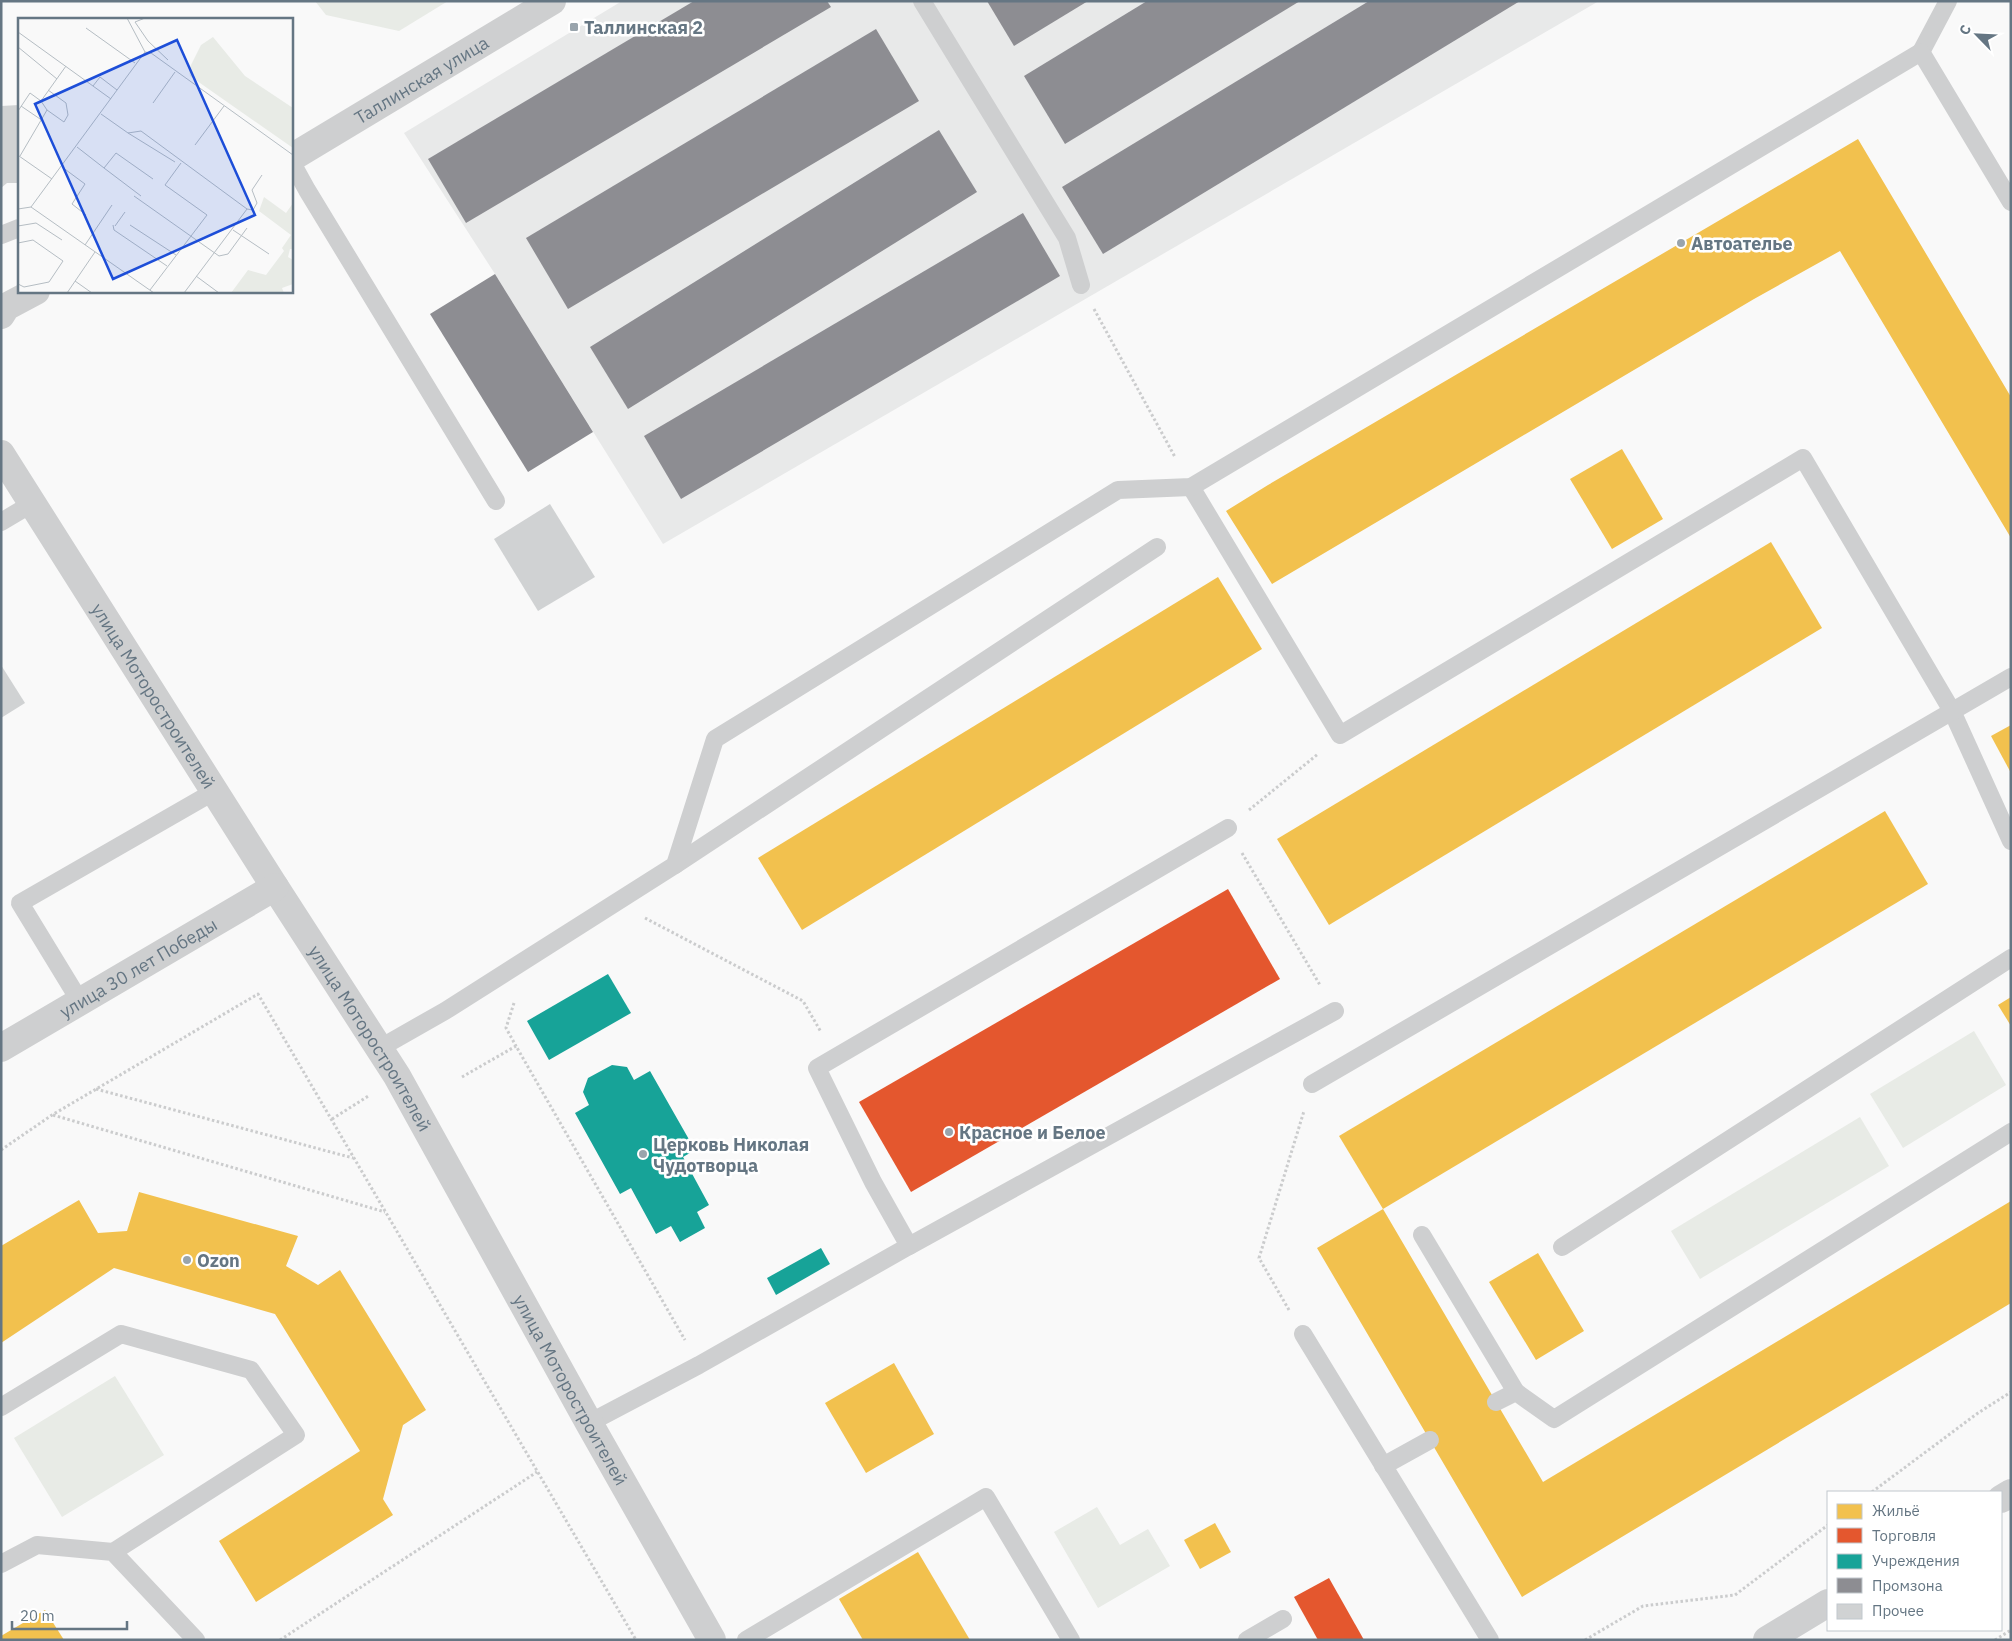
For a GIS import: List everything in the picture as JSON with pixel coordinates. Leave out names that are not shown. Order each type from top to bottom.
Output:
[{"type":"street","name":"Таллинская улица","points":[[292,159],[552,1]]},
{"type":"street","points":[[1,314],[6,307],[34,292]]},
{"type":"street","name":"улица Моторостроителей","points":[[1,454],[397,1076],[589,1423],[712,1640]]},
{"type":"street","name":"улица 30 лет Победы","points":[[1,1048],[275,887]]},
{"type":"street","points":[[1767,1640],[1827,1604]]},
{"type":"lane","points":[[922,1],[1067,238],[1081,286]]},
{"type":"lane","points":[[674,865],[715,738],[1118,490],[1191,486],[1921,52],[1948,1]]},
{"type":"lane","points":[[1921,52],[2011,202]]},
{"type":"lane","points":[[292,162],[312,199],[496,501]]},
{"type":"lane","points":[[1,235],[18,228]]},
{"type":"lane","points":[[1191,486],[1340,735],[1803,458],[1952,711],[2011,841]]},
{"type":"lane","points":[[1,522],[33,503]]},
{"type":"lane","points":[[380,1048],[445,1011],[674,865],[1157,547]]},
{"type":"lane","points":[[1312,1084],[2011,677]]},
{"type":"lane","points":[[80,1003],[20,903],[215,791]]},
{"type":"lane","points":[[908,1246],[873,1182],[817,1068],[1228,828]]},
{"type":"lane","points":[[1562,1247],[2011,958]]},
{"type":"lane","points":[[589,1423],[699,1365],[908,1246],[1334,1011]]},
{"type":"lane","points":[[1422,1234],[1516,1392],[1554,1419],[2011,1132]]},
{"type":"lane","points":[[1,1407],[121,1334],[251,1370],[296,1435],[113,1552],[37,1545],[1,1564]]},
{"type":"lane","points":[[1303,1334],[1490,1640]]},
{"type":"lane","points":[[1496,1402],[1516,1392]]},
{"type":"lane","points":[[1383,1466],[1430,1440]]},
{"type":"lane","points":[[746,1640],[986,1497],[1071,1640]]},
{"type":"lane","points":[[113,1552],[193,1639]]},
{"type":"lane","points":[[1247,1640],[1283,1619]]},
{"type":"path","points":[[1081,286],[1191,486]]},
{"type":"path","points":[[637,923],[645,918],[804,1001],[835,1057]]},
{"type":"path","points":[[1,1150],[52,1115],[258,994],[636,1640]]},
{"type":"path","points":[[514,1002],[506,1028],[699,1365]]},
{"type":"path","points":[[462,1078],[516,1046]]},
{"type":"path","points":[[332,1119],[397,1076]]},
{"type":"path","points":[[95,1089],[353,1158]]},
{"type":"path","points":[[52,1115],[385,1212]]},
{"type":"path","points":[[1873,1491],[1978,1413],[2011,1392]]},
{"type":"path","points":[[280,1640],[537,1472]]},
{"type":"path","points":[[1585,1640],[1644,1606],[1735,1595],[1827,1526]]},
{"type":"path","points":[[1995,1640],[2011,1630]]},
{"type":"shaded area","points":[[315,1],[448,1],[399,31],[326,15]]},
{"type":"shaded area","points":[[622,1],[1599,1],[663,544],[495,274],[404,133]]},
{"type":"shaded area","points":[[1974,1031],[2006,1085],[1903,1148],[1870,1094]]},
{"type":"shaded area","points":[[1860,1117],[1889,1166],[1700,1279],[1671,1231]]},
{"type":"shaded area","points":[[115,1376],[164,1455],[62,1517],[14,1438]]},
{"type":"shaded area","points":[[1097,1507],[1120,1545],[1148,1529],[1170,1566],[1098,1608],[1054,1532]]},
{"type":"building: Жильё","points":[[1858,139],[2011,397],[2011,538],[1840,251],[1754,299],[1272,584],[1226,511]]},
{"type":"building: Жильё","points":[[1622,449],[1663,519],[1612,549],[1570,479]]},
{"type":"building: Жильё","points":[[1771,542],[1822,628],[1329,925],[1277,839]]},
{"type":"building: Жильё","points":[[1218,577],[1262,649],[802,930],[758,858]]},
{"type":"building: Жильё","points":[[2011,725],[2011,773],[1991,736]]},
{"type":"building: Жильё","points":[[1885,811],[1928,884],[1383,1209],[1339,1136]]},
{"type":"building: Жильё","points":[[2011,997],[2011,1026],[1998,1005]]},
{"type":"building: Жильё","points":[[139,1192],[298,1236],[286,1266],[318,1285],[340,1270],[426,1410],[403,1425],[383,1499],[393,1515],[256,1602],[219,1541],[360,1451],[275,1314],[114,1268],[1,1343],[1,1246],[79,1200],[98,1233],[127,1231]]},
{"type":"building: Жильё","points":[[2011,1201],[2011,1303],[1522,1597],[1317,1248],[1383,1209],[1543,1482]]},
{"type":"building: Жильё","points":[[1538,1253],[1584,1331],[1536,1360],[1489,1282]]},
{"type":"building: Жильё","points":[[894,1363],[934,1434],[866,1473],[825,1403]]},
{"type":"building: Жильё","points":[[1215,1523],[1231,1552],[1200,1569],[1184,1540]]},
{"type":"building: Жильё","points":[[918,1552],[970,1640],[863,1640],[839,1599]]},
{"type":"building: Жильё","points":[[45,1610],[64,1640],[1,1640],[1,1636]]},
{"type":"building: Торговля","points":[[1228,889],[1280,979],[911,1192],[859,1102]]},
{"type":"building: Торговля","points":[[1329,1578],[1364,1640],[1318,1640],[1294,1597]]},
{"type":"building: Учреждения","points":[[608,974],[631,1013],[549,1060],[527,1021]]},
{"type":"building: Учреждения","name":"Церковь Николая Чудотворца","points":[[612,1065],[627,1067],[634,1080],[650,1071],[695,1150],[683,1157],[709,1205],[697,1212],[705,1228],[680,1242],[671,1226],[656,1234],[631,1188],[620,1194],[575,1113],[589,1105],[583,1092],[588,1078]]},
{"type":"building: Учреждения","points":[[821,1248],[830,1264],[776,1295],[767,1278]]},
{"type":"building: Промзона","points":[[694,1],[827,1],[831,7],[466,223],[428,159]]},
{"type":"building: Промзона","points":[[987,1],[1088,1],[1014,46]]},
{"type":"building: Промзона","points":[[1147,1],[1300,1],[1065,144],[1024,76]]},
{"type":"building: Промзона","points":[[1369,1],[1520,1],[1103,254],[1062,187]]},
{"type":"building: Промзона","points":[[876,29],[919,101],[568,309],[526,238]]},
{"type":"building: Промзона","points":[[939,130],[977,192],[628,409],[590,347]]},
{"type":"building: Промзона","points":[[1023,213],[1060,276],[681,499],[644,436]]},
{"type":"building: Промзона","points":[[495,274],[593,432],[528,472],[430,314]]},
{"type":"building: Прочее","points":[[18,105],[18,183],[7,183],[1,188],[1,106]]},
{"type":"building: Прочее","points":[[550,504],[595,577],[538,611],[494,539]]},
{"type":"building: Прочее","points":[[1,665],[25,703],[1,718]]},
{"type":"place","name":"Таллинская 2","points":[[574,27]]},
{"type":"place","name":"Автоателье","points":[[1681,243]]},
{"type":"place","name":"Красное и Белое","points":[[949,1132]]},
{"type":"place","name":"Церковь Николая Чудотворца","points":[[643,1154]]},
{"type":"place","name":"Ozon","points":[[187,1260]]}]
